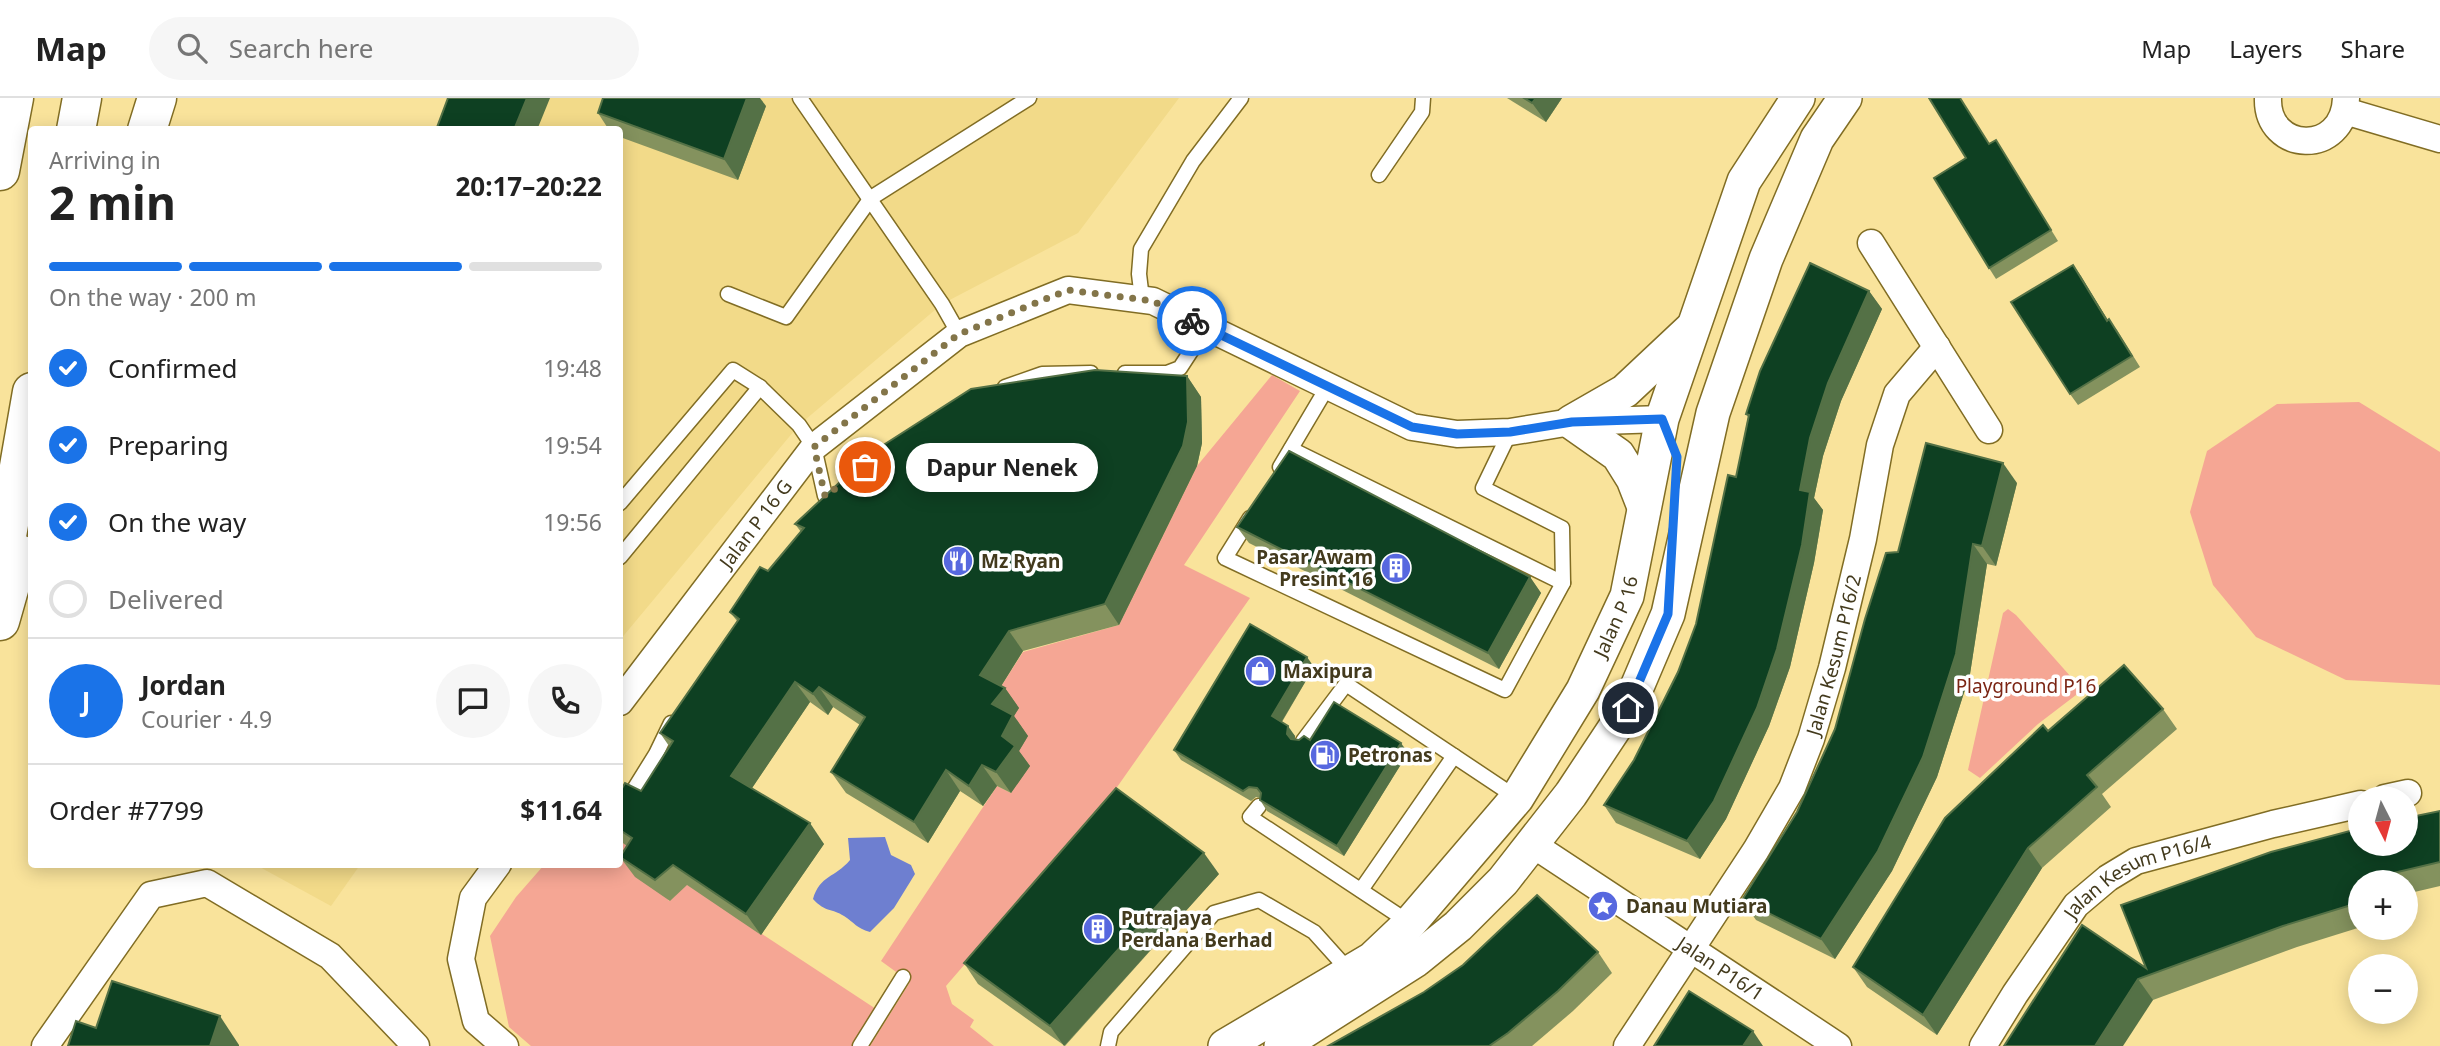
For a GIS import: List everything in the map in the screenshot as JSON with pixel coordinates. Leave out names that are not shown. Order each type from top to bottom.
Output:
[{"type":"main road","points":[[0,171],[14,98]]},
{"type":"main road","points":[[77,126],[82,98]]},
{"type":"main road","points":[[148,126],[157,98]]},
{"type":"main road","points":[[0,576],[28,415]]},
{"type":"main road","points":[[0,621],[28,525]]},
{"type":"street","name":"Jalan P 16","points":[[1225,1046],[1372,959],[1410,923],[1517,798],[1583,690],[1626,596],[1662,419],[1744,181],[1798,98]]},
{"type":"street","points":[[1281,1046],[1416,960],[1458,926],[1503,881],[1571,794],[1628,708],[1668,614],[1713,413],[1766,259],[1817,139],[1845,98]]},
{"type":"street","points":[[2268,98],[2272,121],[2280,131],[2292,138],[2319,140],[2331,133],[2340,123],[2345,105],[2440,139]]},
{"type":"street","points":[[1871,243],[1989,430]]},
{"type":"street","points":[[1668,614],[1677,457],[1662,419],[1677,411],[1693,394],[1766,259]]},
{"type":"street","name":"Jalan P 16 G","points":[[623,698],[814,447],[959,334],[1068,290],[1153,301],[1412,427],[1457,434],[1510,432],[1572,422],[1662,419]]},
{"type":"street","points":[[1644,507],[1633,478],[1618,455],[1572,422],[1625,391],[1694,326]]},
{"type":"street","name":"Jalan Kesum P16/2","points":[[1626,1042],[1756,850],[1793,788],[1832,668],[1863,539],[1880,445],[1897,394],[1937,347]]},
{"type":"street","name":"Jalan Kesum P16/4","points":[[1983,1046],[2076,905],[2108,877],[2136,862],[2273,824],[2348,807]]},
{"type":"street","name":"Jalan P16/1","points":[[1532,844],[1838,1046]]},
{"type":"street","points":[[495,868],[473,898],[461,959],[476,1021],[505,1046]]},
{"type":"street","points":[[45,1046],[151,895],[207,883],[330,956],[416,1046]]},
{"type":"lane","points":[[800,98],[943,304],[959,334]]},
{"type":"lane","points":[[727,294],[786,317],[870,198],[1029,98]]},
{"type":"lane","points":[[1142,299],[1139,274],[1141,249],[1194,161],[1241,98]]},
{"type":"lane","points":[[1379,175],[1422,112],[1423,98]]},
{"type":"lane","points":[[993,391],[1041,374],[1167,373],[1180,368],[1206,328]]},
{"type":"lane","points":[[623,499],[733,370],[760,387],[799,425],[814,447],[827,497]]},
{"type":"lane","points":[[1271,482],[1328,386]]},
{"type":"lane","points":[[623,553],[760,387]]},
{"type":"lane","points":[[1258,504],[1225,558],[1505,690],[1563,583],[1562,528],[1483,488],[1510,432]]},
{"type":"lane","points":[[1291,449],[1563,583]]},
{"type":"lane","points":[[1303,741],[1346,684],[1517,798]]},
{"type":"lane","points":[[623,807],[681,708]]},
{"type":"lane","points":[[1360,890],[1454,756]]},
{"type":"lane","points":[[1259,806],[1250,817],[1410,923]]},
{"type":"lane","points":[[1108,1046],[1111,1032],[1214,913],[1259,900],[1314,932],[1350,972]]},
{"type":"lane","points":[[860,1046],[903,978]]},
{"type":"shaded area","points":[[459,98],[1179,98],[1078,233],[942,304],[799,425],[623,636],[623,126],[447,126]]},
{"type":"shaded area","points":[[261,868],[358,868],[331,906]]},
{"type":"green space","points":[[1272,375],[1300,391],[1184,565],[1250,598],[1115,790],[946,986],[952,1004],[974,1020],[970,1027],[994,1046],[870,1046],[910,982],[881,961],[997,786],[1011,793],[1016,757],[995,696],[1023,652],[1119,625],[1197,466]]},
{"type":"green space","points":[[2359,402],[2440,452],[2440,685],[2346,680],[2256,637],[2213,585],[2190,512],[2207,451],[2277,404]]},
{"type":"green space","name":"Playground P16","points":[[2008,609],[2079,686],[2076,695],[2038,724],[1980,778],[1968,770],[2003,613]]},
{"type":"green space","points":[[623,843],[646,858],[669,901],[683,882],[876,1009],[853,1046],[531,1046],[509,1027],[490,936],[516,897],[541,868],[623,868]]},
{"type":"water","points":[[885,837],[891,855],[911,865],[915,874],[894,908],[870,932],[813,899],[820,885],[850,860],[848,838]]},
{"type":"building","points":[[448,98],[527,98],[516,126],[438,126]]},
{"type":"building","points":[[603,98],[747,98],[724,159],[598,113]]},
{"type":"building","points":[[1929,98],[1960,98],[1989,144],[1996,140],[2051,230],[1989,268],[1934,178],[1966,158]]},
{"type":"building","points":[[1810,263],[1869,291],[1828,383],[1810,438],[1800,490],[1810,492],[1802,545],[1777,649],[1757,708],[1714,801],[1687,841],[1604,805],[1634,760],[1678,672],[1696,624],[1728,475],[1736,477],[1749,415],[1746,414],[1760,371]]},
{"type":"building","points":[[2073,265],[2132,356],[2070,394],[2011,302]]},
{"type":"building","points":[[1095,370],[1187,376],[1188,422],[1183,446],[1105,604],[1009,631],[980,675],[1005,688],[992,704],[1013,715],[1002,736],[1015,746],[996,772],[982,765],[969,786],[946,770],[914,822],[831,772],[865,717],[819,687],[813,694],[795,682],[731,776],[810,823],[746,914],[673,865],[655,880],[623,859],[623,852],[632,838],[623,832],[623,787],[625,783],[641,791],[673,741],[660,733],[739,619],[730,612],[760,567],[768,571],[804,528],[795,524],[871,453],[971,389]]},
{"type":"building","points":[[1926,443],[2003,463],[1982,546],[1973,544],[1956,654],[1923,757],[1878,851],[1821,939],[1742,900],[1797,812],[1835,729],[1886,553],[1898,552]]},
{"type":"building","name":"Pasar Awam Presint 16","points":[[1289,451],[1530,577],[1488,653],[1237,527]]},
{"type":"building","points":[[1250,624],[1307,657],[1272,716],[1288,726],[1287,734],[1291,739],[1299,740],[1304,736],[1310,740],[1334,702],[1401,743],[1337,846],[1260,800],[1261,793],[1257,788],[1249,787],[1243,791],[1174,750]]},
{"type":"building","points":[[2124,665],[2163,709],[2087,775],[2097,787],[2028,848],[1923,1015],[1853,967],[1945,818],[2043,725],[2048,731]]},
{"type":"building","name":"Putrajaya Perdana Berhad","points":[[1116,788],[1204,853],[1050,1026],[964,963]]},
{"type":"building","points":[[2440,811],[2440,862],[2406,870],[2348,870],[2348,906],[2283,926],[2138,979],[2095,1046],[2004,1046],[2082,925],[2146,968],[2121,905],[2271,852],[2348,831],[2348,856],[2418,856],[2418,816]]},
{"type":"building","points":[[1537,895],[1598,952],[1558,991],[1508,1033],[1489,1046],[1328,1046],[1424,992],[1463,965]]},
{"type":"building","points":[[112,981],[220,1016],[210,1046],[68,1046],[76,1021],[96,1028]]},
{"type":"building","points":[[1689,991],[1753,1031],[1743,1046],[1654,1046]]},
{"type":"way so far","points":[[865,467],[825,496],[814,447],[959,334],[1068,290],[1153,301],[1192,321]]},
{"type":"place","name":"Dapur Nenek","points":[[865,467]]},
{"type":"place","name":"Mz Ryan","points":[[958,561]]},
{"type":"place","name":"Pasar Awam Presint 16","points":[[1396,568]]},
{"type":"place","name":"Maxipura","points":[[1260,671]]},
{"type":"place","name":"Petronas","points":[[1325,755]]},
{"type":"place","name":"Danau Mutiara","points":[[1603,906]]},
{"type":"place","name":"Putrajaya Perdana Berhad","points":[[1098,929]]},
{"type":"route","points":[[1192,321],[1412,427],[1457,434],[1510,432],[1572,422],[1662,419],[1677,457],[1668,614],[1628,708]]}]
